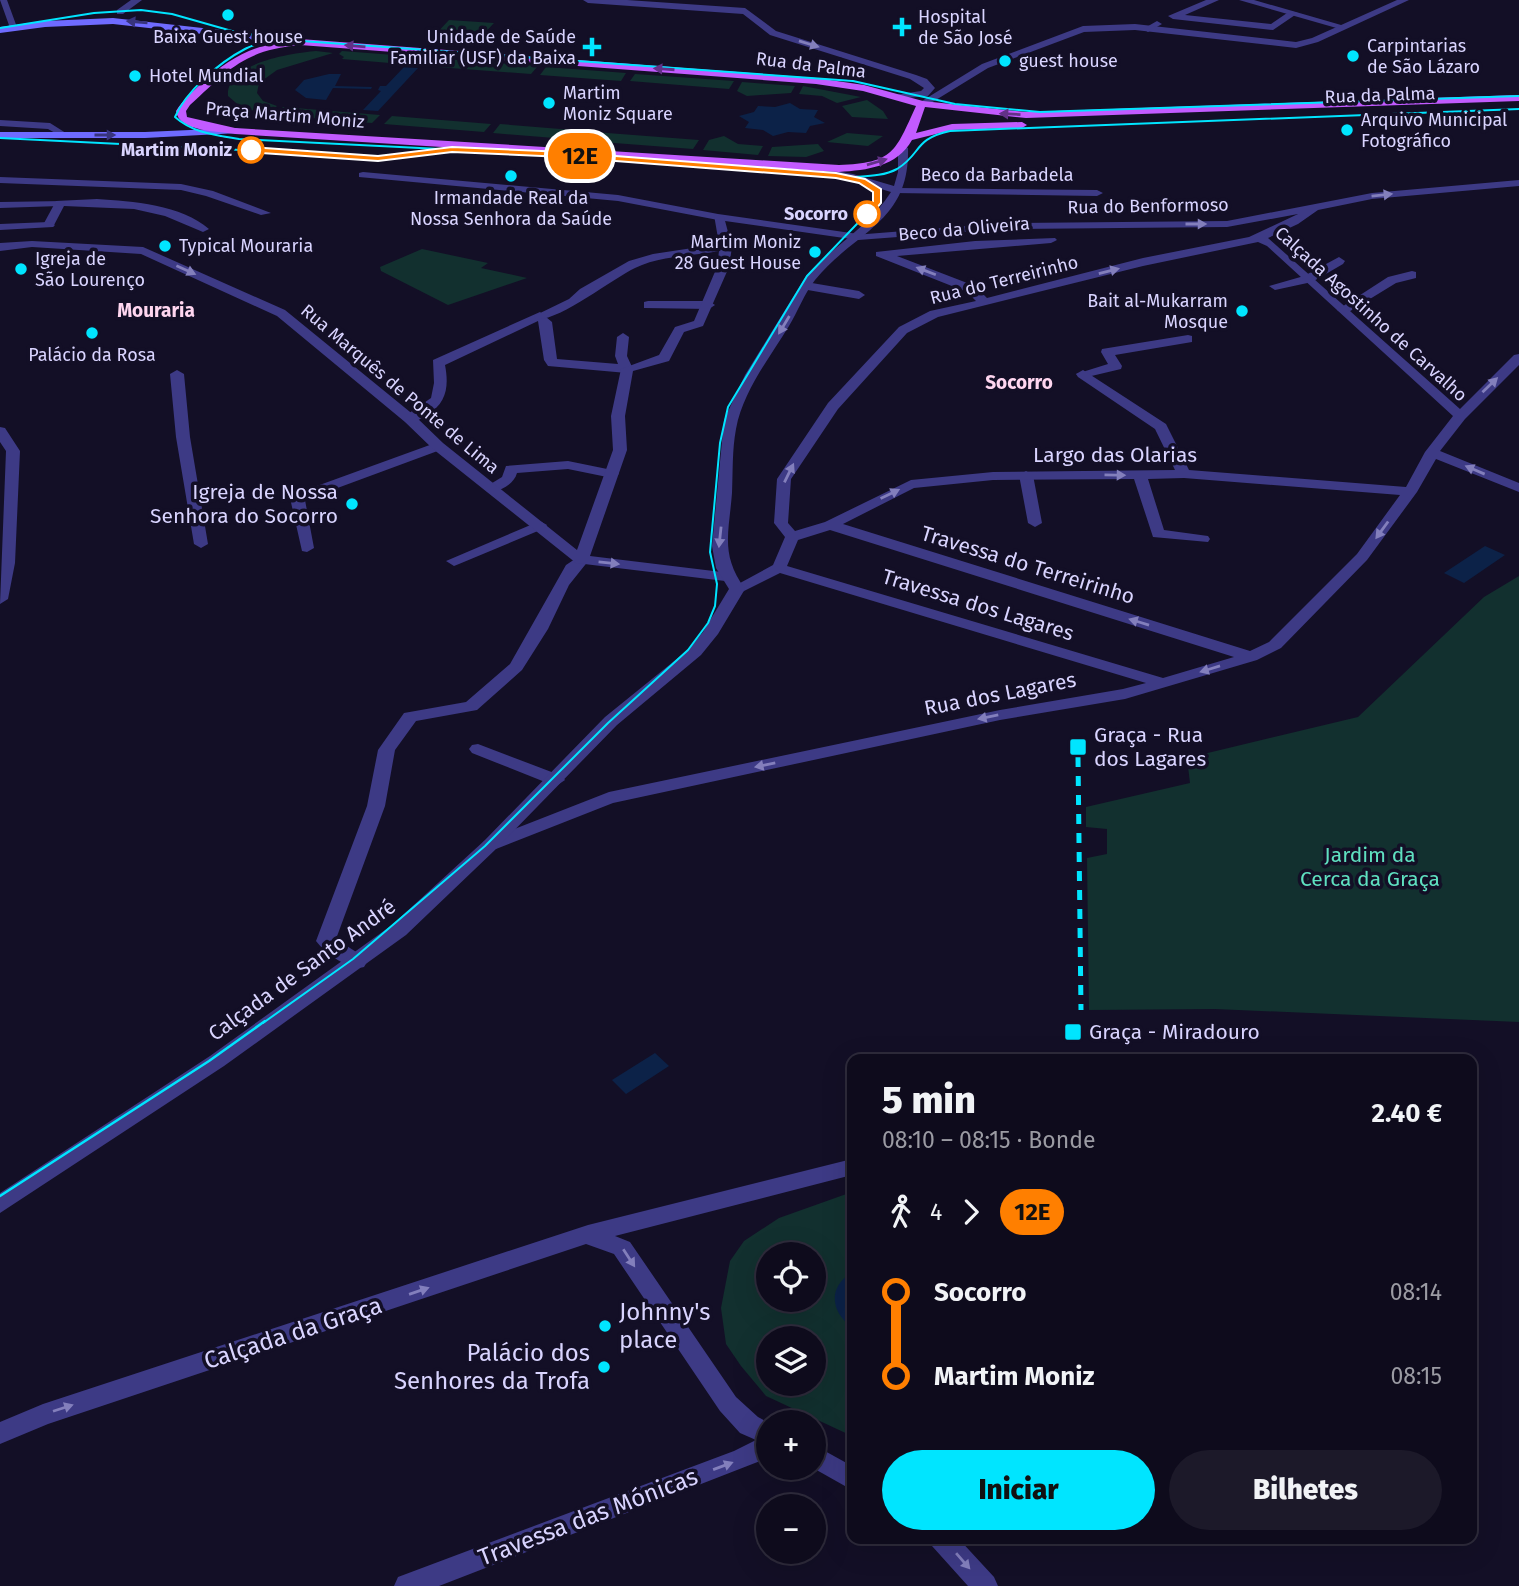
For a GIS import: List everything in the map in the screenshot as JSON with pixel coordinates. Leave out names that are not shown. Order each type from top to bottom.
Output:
[{"type":"main road","name":"Rua da Palma","points":[[0,30],[99,21],[165,25],[300,43],[817,80],[922,104],[999,113],[1065,115],[1519,99]]},
{"type":"main road","name":"Praça Martim Moniz","points":[[300,43],[269,45],[248,50],[186,103],[181,111],[182,118],[235,131],[799,168]]},
{"type":"main road","points":[[905,143],[922,104]]},
{"type":"main road","name":"Rua da Palma","points":[[799,168],[867,165],[893,156],[905,143],[952,127],[1519,107]]},
{"type":"main road","points":[[0,135],[235,131]]},
{"type":"street","points":[[2,0],[15,28]]},
{"type":"street","points":[[120,12],[136,0]]},
{"type":"street","points":[[588,0],[681,3],[745,11],[774,33],[923,80],[930,88],[924,94],[898,97]]},
{"type":"street","points":[[1214,0],[1173,16],[1273,27],[1293,13]]},
{"type":"street","points":[[1244,0],[1343,27]]},
{"type":"street","points":[[922,104],[985,66],[1083,29],[1153,26],[1290,45],[1310,41],[1405,0]]},
{"type":"street","points":[[0,123],[50,126],[64,135]]},
{"type":"street","points":[[830,525],[792,537],[779,568],[737,589],[725,576],[718,553],[725,485],[725,443],[735,408],[806,286],[839,249],[858,237],[895,199],[903,177],[905,143]]},
{"type":"street","name":"Beco da Barbadela","points":[[799,168],[853,177],[898,191],[1097,193]]},
{"type":"street","name":"Rua do Benformoso","points":[[363,175],[618,198],[718,217],[858,237],[1004,226],[1227,224],[1372,196],[1519,183]]},
{"type":"street","points":[[0,180],[181,187],[209,193],[265,213]]},
{"type":"street","points":[[0,227],[49,225],[60,203]]},
{"type":"street","points":[[0,205],[121,204],[156,209],[184,218],[203,229]]},
{"type":"street","name":"Rua do Terreirinho","points":[[792,537],[781,523],[784,479],[833,406],[903,330],[934,314],[1144,262],[1241,245],[1294,224],[1314,208]]},
{"type":"street","points":[[540,316],[546,322],[550,360],[553,363],[627,369],[664,358],[679,330],[699,323],[709,304],[723,267],[726,247],[718,217]]},
{"type":"street","points":[[858,237],[880,254],[971,289],[985,303]]},
{"type":"street","name":"Calçada Agostinho de Carvalho","points":[[1259,239],[1271,244],[1460,416]]},
{"type":"street","name":"Beco da Oliveira","points":[[880,254],[975,244],[1051,240]]},
{"type":"street","name":"Rua Marquês de Ponte de Lima","points":[[0,247],[32,244],[143,251],[281,313],[439,446],[581,560]]},
{"type":"street","points":[[410,419],[431,409],[441,393],[438,363],[573,302],[584,292],[633,264],[653,258],[726,247]]},
{"type":"street","points":[[1275,286],[1308,279],[1339,261]]},
{"type":"street","points":[[1343,310],[1392,280],[1412,275]]},
{"type":"street","points":[[806,286],[859,295]]},
{"type":"street","points":[[658,320],[653,304],[709,304]]},
{"type":"street","points":[[357,962],[326,941],[376,806],[387,750],[410,717],[471,706],[516,667],[574,565],[581,560],[620,450],[618,416],[627,369],[621,356],[623,337]]},
{"type":"street","points":[[1184,474],[1161,427],[1083,374],[1116,366],[1107,352],[1188,339]]},
{"type":"street","name":"Rua dos Lagares","points":[[490,845],[609,798],[1000,715],[1125,694],[1251,657],[1275,645],[1362,557],[1410,492],[1432,452],[1460,416],[1519,358]]},
{"type":"street","points":[[177,374],[183,437],[201,544]]},
{"type":"street","points":[[0,431],[13,451],[7,563],[0,599]]},
{"type":"street","points":[[307,548],[297,498],[439,446]]},
{"type":"street","points":[[1432,452],[1519,488]]},
{"type":"street","points":[[491,488],[508,479],[512,469],[568,465],[612,474]]},
{"type":"street","name":"Largo das Olarias","points":[[830,525],[911,484],[1026,475],[1184,474],[1410,492]]},
{"type":"street","points":[[1026,475],[1035,523]]},
{"type":"street","points":[[1140,476],[1158,534],[1203,539]]},
{"type":"street","points":[[454,561],[540,525]]},
{"type":"street","name":"Travessa do Terreirinho","points":[[830,525],[1251,657]]},
{"type":"street","points":[[581,560],[725,576]]},
{"type":"street","name":"Travessa dos Lagares","points":[[779,568],[1164,683]]},
{"type":"street","name":"Calçada de Santo André","points":[[0,1204],[217,1061],[399,930],[556,780],[611,721],[695,652],[710,634],[737,589]]},
{"type":"street","points":[[478,748],[556,780]]},
{"type":"street","name":"Calçada da Graça","points":[[0,1433],[43,1415],[586,1235],[847,1168]]},
{"type":"street","points":[[586,1235],[608,1240],[622,1248],[729,1404],[748,1425],[756,1429]]},
{"type":"street","name":"Travessa das Mónicas","points":[[407,1586],[756,1452]]},
{"type":"street","points":[[826,1463],[847,1476]]},
{"type":"street","points":[[946,1544],[985,1586]]},
{"type":"green space","points":[[449,20],[494,23],[477,41],[432,38]]},
{"type":"green space","points":[[316,51],[333,53],[277,70],[259,83],[257,93],[263,101],[277,106],[268,114],[242,108],[228,96],[230,85],[237,75],[248,68],[277,57]]},
{"type":"green space","points":[[342,51],[433,58],[426,66],[342,59],[344,57],[339,54]]},
{"type":"green space","points":[[444,59],[538,66],[531,74],[437,67]]},
{"type":"green space","points":[[546,67],[626,73],[621,81],[540,75]]},
{"type":"green space","points":[[635,74],[734,81],[729,89],[630,81]]},
{"type":"green space","points":[[742,82],[795,86],[791,93],[747,96],[737,91]]},
{"type":"green space","points":[[803,86],[861,97],[837,103],[822,96],[799,94]]},
{"type":"green space","points":[[867,100],[883,111],[888,119],[852,117],[842,106]]},
{"type":"green space","points":[[283,107],[380,115],[372,123],[275,115]]},
{"type":"green space","points":[[392,116],[491,124],[484,132],[384,124]]},
{"type":"green space","points":[[500,124],[585,131],[579,140],[493,133]]},
{"type":"green space","points":[[594,132],[699,140],[693,149],[588,141]]},
{"type":"green space","points":[[847,133],[883,136],[868,146],[827,142]]},
{"type":"green space","points":[[724,136],[738,144],[763,146],[758,155],[703,150],[709,140]]},
{"type":"green space","points":[[818,144],[824,151],[806,157],[768,156],[772,147]]},
{"type":"green space","points":[[422,249],[488,263],[481,268],[527,278],[448,305],[381,271],[380,267]]},
{"type":"green space","name":"Jardim da Cerca da Graça","points":[[1519,576],[1519,1022],[1215,1009],[1089,1010],[1087,858],[1107,854],[1107,829],[1086,827],[1086,807],[1190,783],[1187,758],[1358,717],[1484,597]]},
{"type":"green space","points":[[847,1194],[847,1434],[826,1424],[826,1410],[796,1410],[766,1396],[826,1396],[826,1326],[756,1326],[756,1384],[726,1344],[721,1308],[730,1261],[744,1241],[779,1218]]},
{"type":"water","points":[[404,67],[418,68],[378,111],[363,110],[381,91],[378,90],[380,86],[386,86]]},
{"type":"water","points":[[341,74],[335,86],[372,87],[333,88],[326,100],[306,98],[295,90],[304,80]]},
{"type":"water","points":[[790,103],[800,109],[818,110],[814,117],[825,123],[810,126],[806,133],[788,132],[773,136],[763,130],[745,128],[749,122],[739,116],[754,112],[758,106],[775,107]]},
{"type":"water","points":[[1485,546],[1505,555],[1464,583],[1444,573]]},
{"type":"water","points":[[655,1053],[669,1066],[626,1094],[612,1080]]},
{"type":"water","points":[[847,1276],[847,1323],[839,1314],[835,1299]]},
{"type":"tram line","points":[[0,28],[94,13],[141,10],[172,14],[239,33],[274,37]]},
{"type":"tram line","points":[[1519,96],[1040,112],[955,104],[853,81],[288,40],[255,45],[225,61],[195,87],[175,117],[197,130],[239,139],[598,157],[853,177],[897,169],[930,138],[950,131],[1519,109]]},
{"type":"tram line","points":[[0,138],[384,157]]},
{"type":"tram line","name":"12E","points":[[251,150],[378,158],[452,150],[564,155],[836,175],[862,181],[877,191],[877,203],[867,214]]},
{"type":"tram line","points":[[263,1023],[353,959],[485,846],[608,723],[688,650],[708,623],[715,606],[717,584],[710,552],[720,443],[728,407],[807,276],[877,203],[879,194],[869,184],[853,179]]},
{"type":"tram line","points":[[0,1196],[209,1061],[265,1021]]},
{"type":"railway","points":[[1078,757],[1081,1010]]},
{"type":"place","name":"Baixa Guest house","points":[[228,15]]},
{"type":"place","name":"Hospital de São José","points":[[902,27]]},
{"type":"place","name":"Unidade de Saúde Familiar (USF) da Baixa","points":[[592,47]]},
{"type":"place","name":"Carpintarias de São Lázaro","points":[[1353,56]]},
{"type":"place","name":"guest house","points":[[1005,61]]},
{"type":"place","name":"Hotel Mundial","points":[[135,76]]},
{"type":"place","name":"Martim Moniz Square","points":[[549,103]]},
{"type":"place","name":"Arquivo Municipal Fotográfico","points":[[1347,130]]},
{"type":"place","name":"Martim Moniz","points":[[251,150]]},
{"type":"place","name":"Irmandade Real da Nossa Senhora da Saúde","points":[[511,176]]},
{"type":"place","name":"Socorro","points":[[867,214]]},
{"type":"place","name":"Typical Mouraria","points":[[165,246]]},
{"type":"place","name":"Martim Moniz 28 Guest House","points":[[815,252]]},
{"type":"place","name":"Igreja de São Lourenço","points":[[21,269]]},
{"type":"place","name":"Bait al-Mukarram Mosque","points":[[1242,311]]},
{"type":"place","name":"Palácio da Rosa","points":[[92,333]]},
{"type":"place","name":"Igreja de Nossa Senhora do Socorro","points":[[352,504]]},
{"type":"place","name":"Graça - Rua dos Lagares","points":[[1078,747]]},
{"type":"place","name":"Graça - Miradouro","points":[[1073,1032]]},
{"type":"place","name":"Johnny's place","points":[[605,1326]]},
{"type":"place","name":"Palácio dos Senhores da Trofa","points":[[604,1367]]},
{"type":"district","name":"Mouraria","points":[[156,310]]},
{"type":"district","name":"Socorro","points":[[1019,382]]}]
